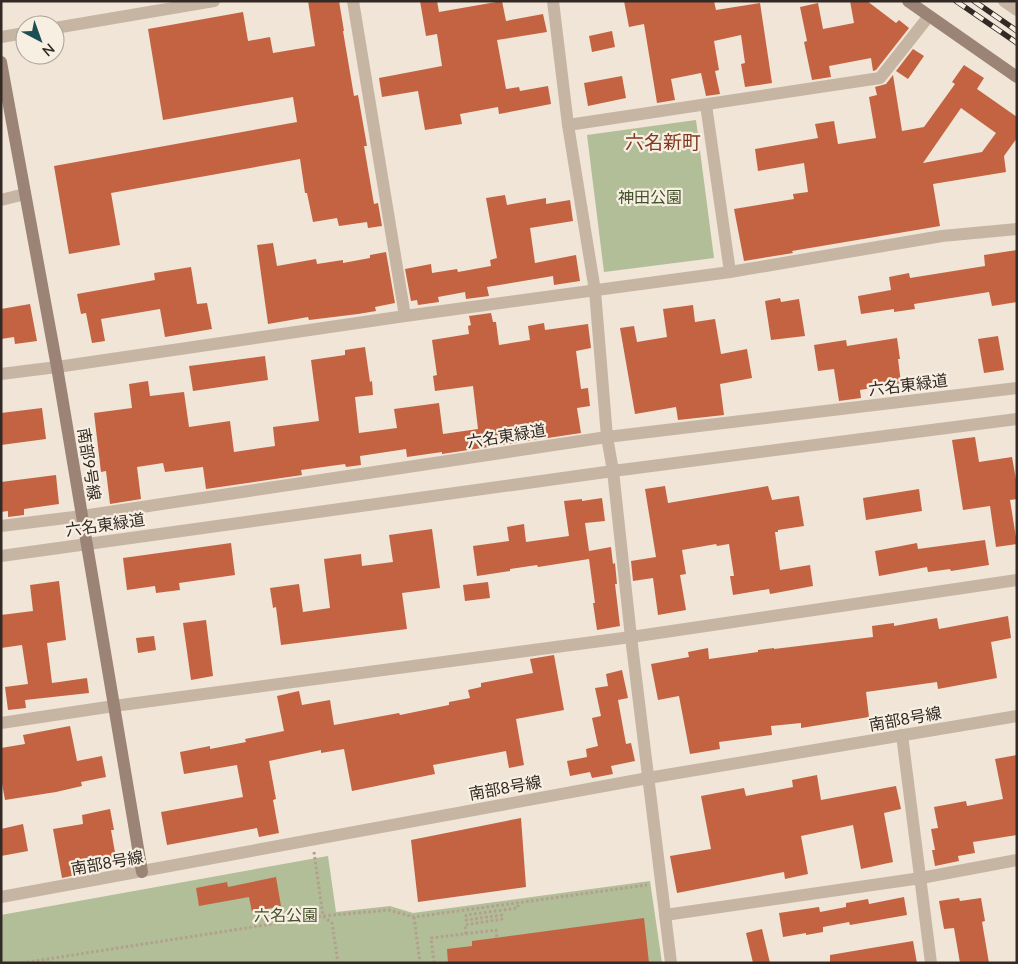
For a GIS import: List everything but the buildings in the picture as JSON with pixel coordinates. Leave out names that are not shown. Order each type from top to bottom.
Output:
[{"type":"street","points":[[65,26],[214,1]]},
{"type":"street","points":[[353,1],[405,316]]},
{"type":"street","points":[[553,1],[568,125],[595,290],[607,436],[613,471],[671,963]]},
{"type":"street","points":[[908,1],[1017,77]]},
{"type":"street","points":[[1004,1],[1017,10]]},
{"type":"street","points":[[568,125],[880,78],[929,16]]},
{"type":"street","points":[[1,37],[15,35]]},
{"type":"street","name":"南部9号線","points":[[1,62],[57,367],[142,872]]},
{"type":"street","points":[[706,105],[730,272]]},
{"type":"street","points":[[1,200],[25,194]]},
{"type":"street","points":[[1,374],[730,272],[942,236],[1017,229]]},
{"type":"street","name":"六名東緑道","points":[[1,526],[82,516],[607,436],[1017,388]]},
{"type":"street","name":"六名東緑道","points":[[1,556],[613,471],[1017,419]]},
{"type":"street","points":[[1,723],[631,636],[1017,580]]},
{"type":"street","name":"南部8号線","points":[[1,897],[648,778],[1017,716]]},
{"type":"street","points":[[902,736],[931,963]]},
{"type":"street","points":[[665,915],[921,878],[1017,860]]},
{"type":"path","points":[[313,839],[323,916],[332,923],[338,963]]},
{"type":"path","points":[[22,963],[323,916],[389,910],[414,917],[661,884]]},
{"type":"path","points":[[466,934],[465,925],[502,919],[502,915],[466,920],[466,915],[518,908],[518,903]]},
{"type":"path","points":[[414,917],[420,963]]},
{"type":"path","points":[[434,963],[431,938],[496,930],[497,938]]},
{"type":"green space","name":"神田公園","points":[[696,120],[714,258],[604,272],[587,135]]},
{"type":"green space","name":"六名公園","points":[[328,856],[336,912],[390,906],[413,913],[650,881],[662,963],[1,963],[1,915]]},
{"type":"railway","points":[[956,1],[1017,43]]},
{"type":"railway","points":[[974,1],[1017,31]]},
{"type":"district","name":"六名新町","points":[[663,141]]}]
